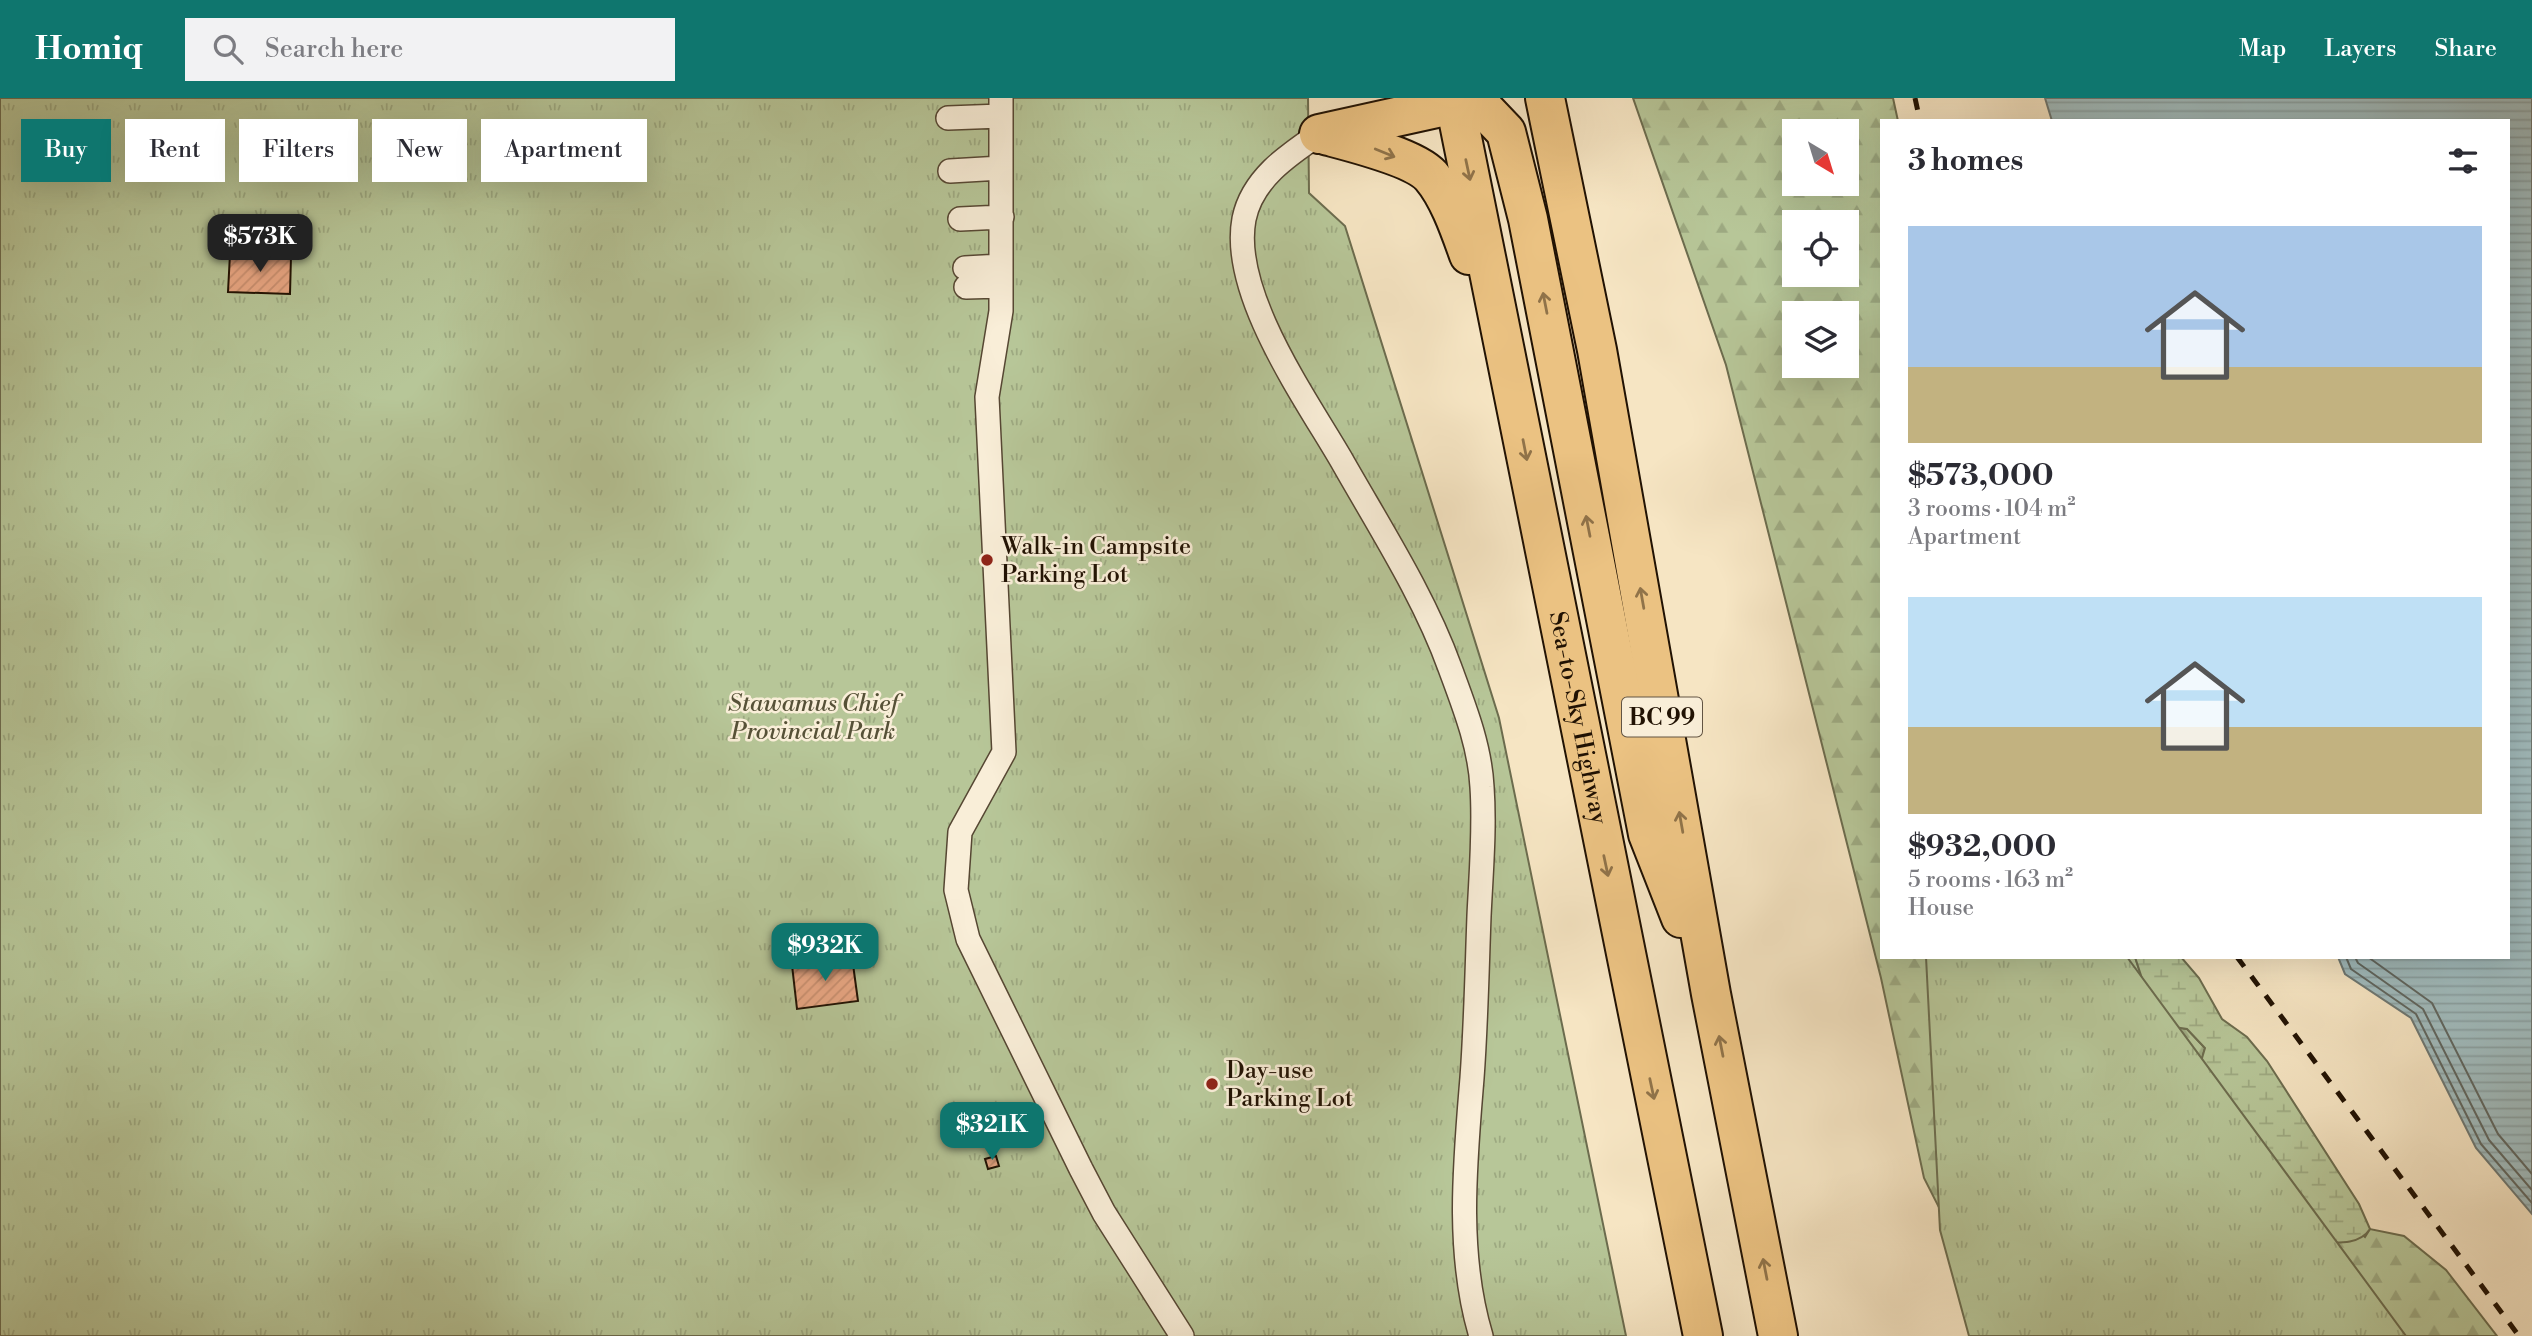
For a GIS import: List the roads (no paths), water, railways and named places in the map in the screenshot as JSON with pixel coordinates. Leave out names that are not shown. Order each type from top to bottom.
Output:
[{"type":"highway","points":[[1320,134],[1360,98]]},
{"type":"highway","name":"BC 99","points":[[1545,98],[1597,350],[1711,994],[1778,1336]]},
{"type":"highway","points":[[1320,134],[1456,100],[1487,112],[1506,132],[1528,219],[1648,834],[1711,994]]},
{"type":"highway","name":"Sea-to-Sky Highway","points":[[1456,100],[1592,794],[1703,1336]]},
{"type":"highway","points":[[1320,134],[1383,151],[1430,175],[1464,242],[1512,383]]},
{"type":"lane","points":[[948,118],[1001,107],[1001,311],[987,397],[1004,752],[960,832],[958,901],[968,939],[1081,1169],[1104,1213],[1182,1336]]},
{"type":"lane","points":[[1320,134],[1285,157],[1259,184],[1244,219],[1245,267],[1259,313],[1271,336],[1396,555],[1448,663],[1472,729],[1482,785],[1482,841],[1473,1065],[1465,1169],[1466,1250],[1481,1336]]},
{"type":"lane","points":[[950,171],[1000,169]]},
{"type":"lane","points":[[960,219],[1002,217]]},
{"type":"lane","points":[[965,277],[1001,276]]},
{"type":"water","points":[[2045,98],[2532,98],[2532,1214],[2476,1148],[2411,1018],[2345,974],[2339,959],[2510,959],[2510,119],[2051,119]]},
{"type":"railway","points":[[1915,98],[1920,119]]},
{"type":"railway","points":[[2238,959],[2519,1336]]},
{"type":"place","name":"Walk-in Campsite Parking Lot","points":[[987,560]]},
{"type":"place","name":"Day-use Parking Lot","points":[[1212,1084]]},
{"type":"park label","name":"Stawamus Chief Provincial Park","points":[[813,717]]}]
